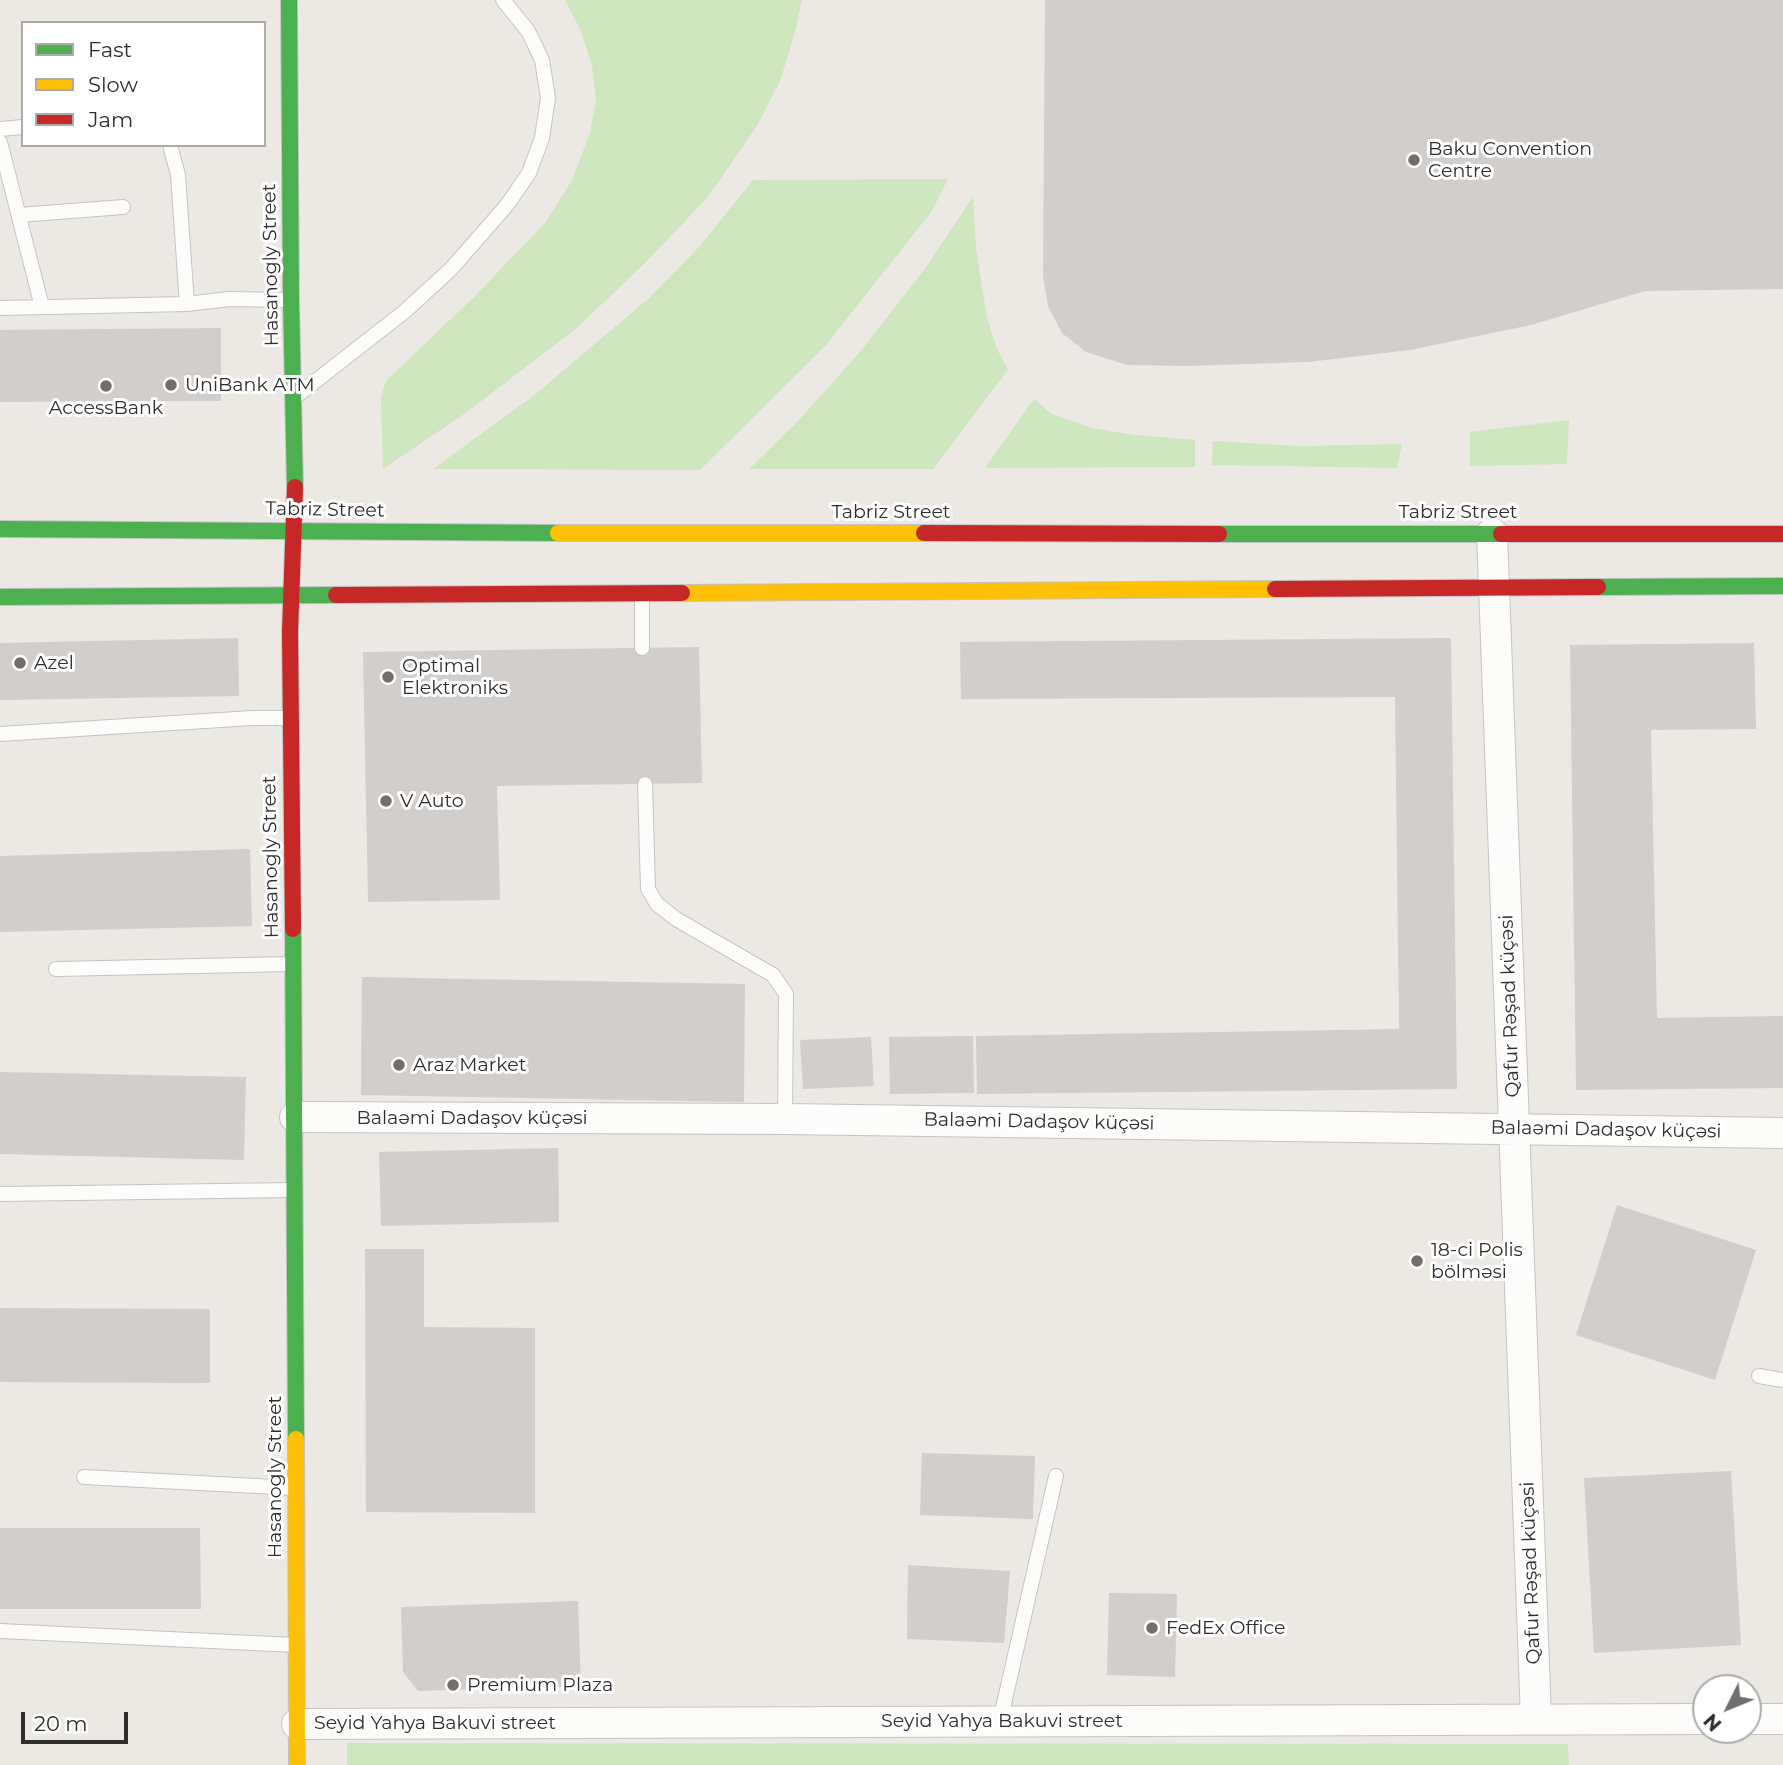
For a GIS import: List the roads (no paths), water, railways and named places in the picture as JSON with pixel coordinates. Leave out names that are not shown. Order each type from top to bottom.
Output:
[{"type":"main road","name":"Hasanogly Street","points":[[289,0],[291,300],[296,397],[291,718],[296,1190],[297,1765]]},
{"type":"main road","name":"Tabriz Street","points":[[0,529],[387,533],[1783,534]]},
{"type":"main road","points":[[0,597],[1783,586]]},
{"type":"street","name":"Qafur Rəşad küçəsi","points":[[1492,533],[1536,1719]]},
{"type":"street","name":"Balaəmi Dadaşov küçəsi","points":[[295,1117],[785,1119],[1783,1133]]},
{"type":"street","name":"Seyid Yahya Bakuvi street","points":[[297,1724],[1692,1719]]},
{"type":"street","points":[[1762,1719],[1783,1719]]},
{"type":"lane","points":[[296,397],[404,312],[451,269],[507,205],[528,173],[542,138],[548,97],[542,60],[528,31],[503,0]]},
{"type":"lane","points":[[0,129],[21,127]]},
{"type":"lane","points":[[0,142],[42,307]]},
{"type":"lane","points":[[171,147],[178,175],[187,304]]},
{"type":"lane","points":[[19,215],[123,207]]},
{"type":"lane","points":[[0,308],[187,304],[229,299],[291,300]]},
{"type":"lane","points":[[642,595],[642,648]]},
{"type":"lane","points":[[0,734],[252,718],[291,718]]},
{"type":"lane","points":[[645,784],[648,889],[657,904],[676,919],[773,975],[786,993],[785,1119]]},
{"type":"lane","points":[[56,969],[294,964]]},
{"type":"lane","points":[[0,1194],[296,1190]]},
{"type":"lane","points":[[1759,1376],[1783,1380]]},
{"type":"lane","points":[[1000,1721],[1056,1476]]},
{"type":"lane","points":[[84,1477],[296,1488]]},
{"type":"lane","points":[[0,1631],[296,1646]]},
{"type":"place","name":"Baku Convention Centre","points":[[1414,160]]},
{"type":"place","name":"UniBank ATM","points":[[171,385]]},
{"type":"place","name":"AccessBank","points":[[106,386]]},
{"type":"place","name":"Azel","points":[[20,663]]},
{"type":"place","name":"Optimal Elektroniks","points":[[388,677]]},
{"type":"place","name":"V Auto","points":[[386,801]]},
{"type":"place","name":"Araz Market","points":[[399,1065]]},
{"type":"place","name":"18-ci Polis bölməsi","points":[[1417,1261]]},
{"type":"place","name":"FedEx Office","points":[[1152,1628]]},
{"type":"place","name":"Premium Plaza","points":[[453,1685]]}]
